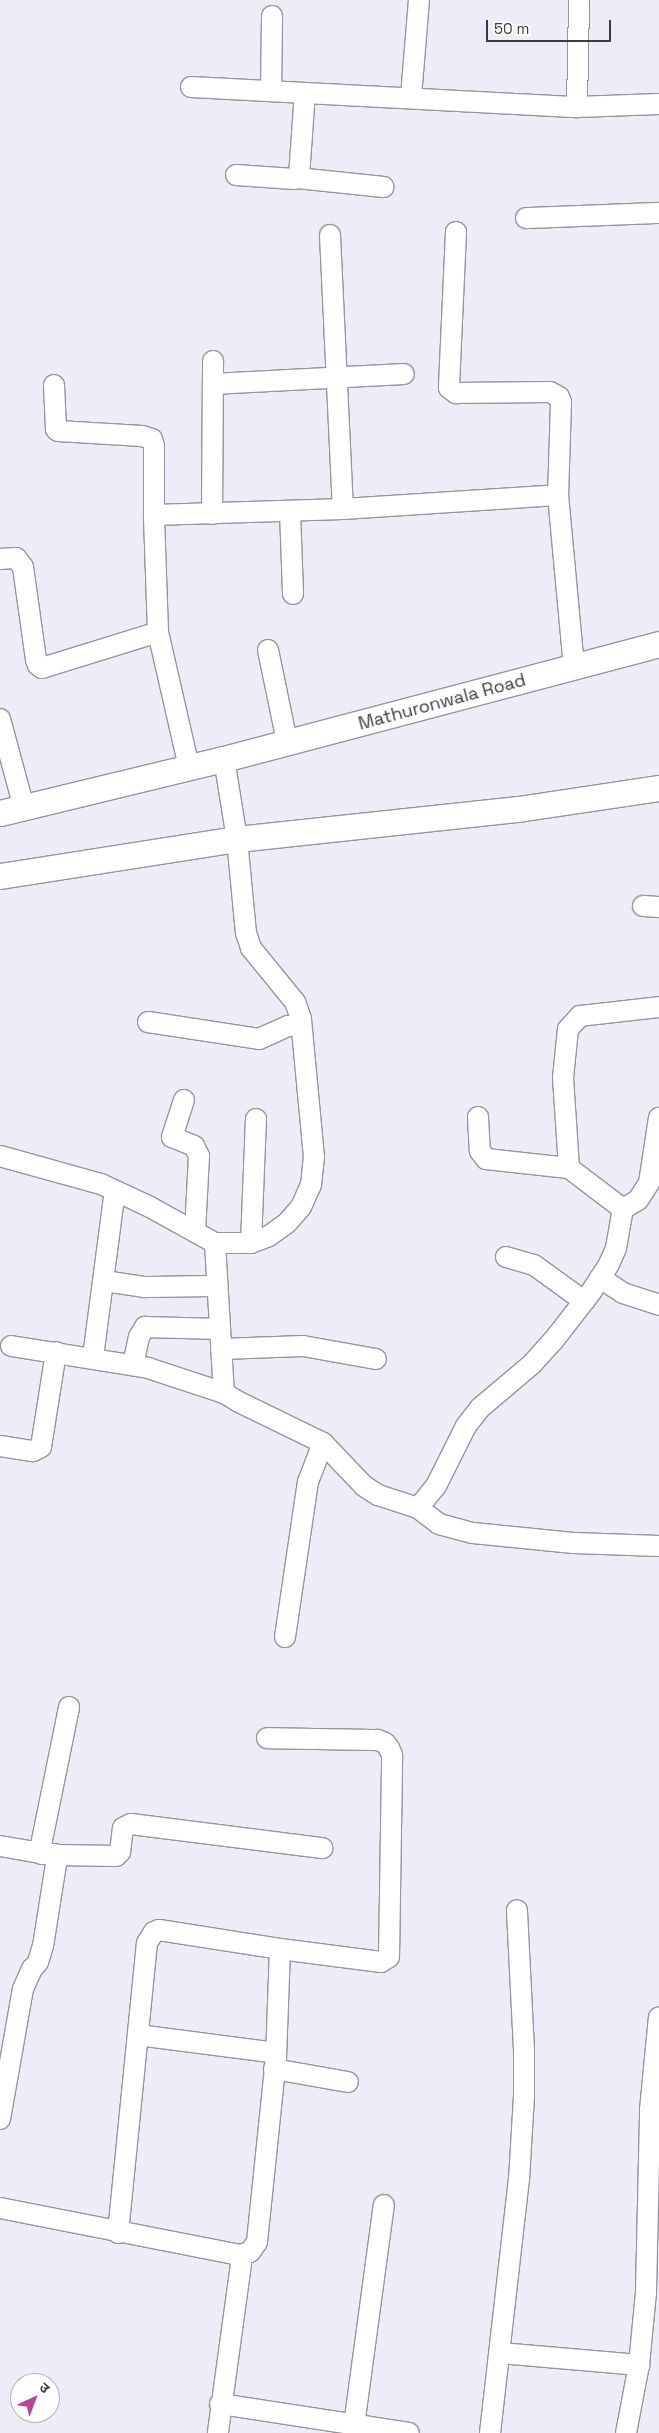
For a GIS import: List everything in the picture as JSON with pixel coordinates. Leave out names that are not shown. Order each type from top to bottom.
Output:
[{"type":"street","points":[[411,97],[419,0]]},
{"type":"street","points":[[577,107],[579,0]]},
{"type":"street","points":[[271,91],[272,16]]},
{"type":"street","points":[[191,87],[577,107],[659,104]]},
{"type":"street","points":[[297,178],[300,174],[304,93]]},
{"type":"street","points":[[236,175],[297,178],[384,187]]},
{"type":"street","points":[[526,218],[659,213]]},
{"type":"street","points":[[456,232],[449,388],[456,393],[550,392],[559,397],[561,402],[558,496],[574,668]]},
{"type":"street","points":[[330,235],[343,509]]},
{"type":"street","points":[[212,514],[213,361]]},
{"type":"street","points":[[213,384],[404,374]]},
{"type":"street","points":[[54,386],[56,429],[58,431],[142,436],[152,439],[154,446],[158,632],[188,767]]},
{"type":"street","points":[[154,515],[343,509],[558,496]]},
{"type":"street","points":[[290,511],[293,594]]},
{"type":"street","points":[[0,558],[16,558],[23,567],[36,660],[38,666],[42,668],[158,632]]},
{"type":"street","name":"Mathuronwala Road","points":[[0,813],[224,759],[659,644]]},
{"type":"street","points":[[268,650],[287,742]]},
{"type":"street","points":[[0,718],[24,808]]},
{"type":"street","points":[[0,1156],[64,1173],[115,1191],[215,1243],[251,1243],[269,1236],[287,1223],[300,1207],[311,1185],[314,1157],[301,1025],[295,1002],[251,948],[246,933],[237,838],[224,759]]},
{"type":"street","points":[[0,876],[237,838],[518,809],[659,788]]},
{"type":"street","points":[[569,1168],[563,1078],[568,1029],[580,1016],[659,1008]]},
{"type":"street","points":[[148,1022],[258,1039],[288,1026],[301,1025]]},
{"type":"street","points":[[184,1100],[172,1137],[194,1146],[199,1156],[195,1232]]},
{"type":"street","points":[[478,1117],[480,1151],[486,1159],[569,1168],[623,1209]]},
{"type":"street","points":[[251,1243],[256,1118]]},
{"type":"street","points":[[418,1508],[436,1486],[466,1426],[480,1408],[532,1364],[584,1301],[600,1278],[616,1248],[623,1209],[638,1200],[649,1183],[659,1118]]},
{"type":"street","points":[[92,1358],[115,1191]]},
{"type":"street","points":[[215,1243],[224,1393]]},
{"type":"street","points":[[506,1257],[534,1265],[584,1301]]},
{"type":"street","points":[[600,1278],[623,1293],[659,1305]]},
{"type":"street","points":[[104,1281],[144,1287],[217,1286]]},
{"type":"street","points":[[133,1364],[139,1337],[145,1327],[221,1339],[302,1346],[376,1359]]},
{"type":"street","points":[[11,1346],[133,1364],[224,1393],[323,1443],[364,1486],[378,1495],[418,1508],[439,1524],[473,1533],[574,1543],[659,1546]]},
{"type":"street","points":[[0,1446],[33,1451],[41,1447],[56,1352]]},
{"type":"street","points":[[285,1637],[308,1482],[323,1443]]},
{"type":"street","points":[[0,2120],[23,1989],[32,1969],[42,1955],[48,1854],[68,1707]]},
{"type":"street","points":[[118,2233],[147,1943],[154,1932],[160,1930],[280,1949],[382,1962],[389,1957],[392,1755],[385,1743],[378,1740],[267,1738]]},
{"type":"street","points":[[0,1846],[48,1854],[116,1856],[120,1852],[123,1828],[131,1824],[322,1848]]},
{"type":"street","points":[[490,2433],[519,2180],[524,2095],[524,2050],[517,1910]]},
{"type":"street","points":[[0,2208],[118,2233],[240,2255],[250,2252],[257,2242],[275,2061],[280,1949]]},
{"type":"street","points":[[626,2433],[639,2365],[646,2292],[650,2110],[659,2017]]},
{"type":"street","points":[[138,2035],[275,2061],[348,2082]]},
{"type":"street","points":[[354,2429],[384,2205]]},
{"type":"street","points":[[218,2433],[220,2404],[241,2264],[240,2255]]},
{"type":"street","points":[[500,2353],[639,2365]]},
{"type":"street","points":[[220,2404],[354,2429],[409,2433]]}]
